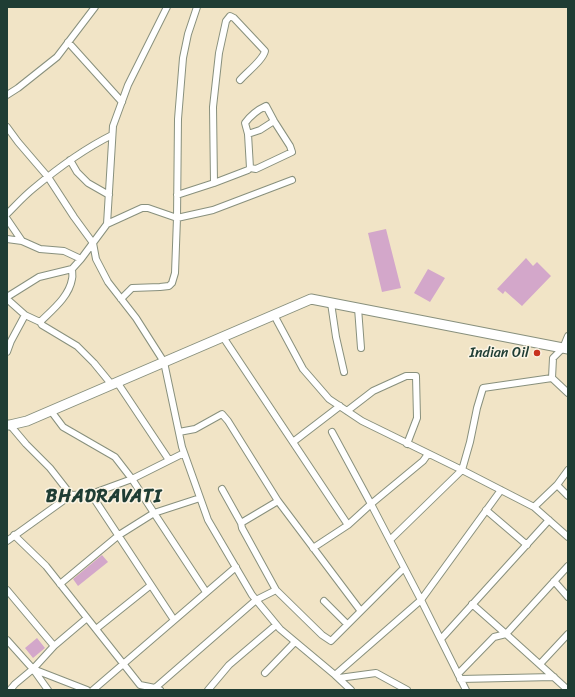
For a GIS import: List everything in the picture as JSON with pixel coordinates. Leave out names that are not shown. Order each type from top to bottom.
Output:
[{"type":"street","points":[[7,95],[57,57],[95,7]]},
{"type":"street","points":[[107,224],[113,126],[128,84],[167,7]]},
{"type":"street","points":[[121,299],[132,288],[169,286],[172,283],[174,273],[177,218],[178,119],[183,58],[188,34],[197,7]]},
{"type":"street","points":[[214,183],[213,107],[219,53],[226,21],[230,16],[234,18],[265,51],[262,58],[240,80]]},
{"type":"street","points":[[68,42],[122,102]]},
{"type":"street","points":[[177,194],[214,183],[250,168],[256,169],[292,152],[290,146],[266,106],[250,117],[245,123],[248,134],[250,168]]},
{"type":"street","points":[[248,134],[260,130],[274,121]]},
{"type":"street","points":[[7,127],[48,177],[93,244],[96,259],[108,282],[136,318],[164,362],[184,453],[208,520],[252,595],[280,629],[351,690]]},
{"type":"street","points":[[7,214],[33,188],[70,160],[112,135]]},
{"type":"street","points":[[70,160],[77,172],[88,183],[109,195]]},
{"type":"street","points":[[169,460],[114,384],[77,346],[42,325],[40,322],[25,315],[7,298],[39,277],[72,269],[93,244],[107,224],[142,208],[148,208],[177,218],[213,210],[292,180]]},
{"type":"street","points":[[7,219],[22,241]]},
{"type":"street","points":[[7,239],[22,241],[40,249],[64,251],[81,259]]},
{"type":"street","points":[[40,322],[62,301],[70,287],[72,269]]},
{"type":"street","points":[[71,495],[50,468],[9,425],[27,421],[51,411],[311,299],[565,349]]},
{"type":"street","points":[[332,303],[336,337],[344,372]]},
{"type":"street","points":[[358,308],[361,348]]},
{"type":"street","points":[[7,352],[11,341],[25,315]]},
{"type":"street","points":[[274,315],[303,369],[329,399],[362,421],[534,507],[568,537]]},
{"type":"street","points":[[568,336],[565,349],[553,358],[552,378],[568,393]]},
{"type":"street","points":[[223,337],[348,525]]},
{"type":"street","points":[[347,411],[373,391],[406,376],[416,376],[417,418],[407,444]]},
{"type":"street","points":[[390,540],[462,470],[470,442],[476,408],[483,388],[552,378]]},
{"type":"street","points":[[293,442],[340,406]]},
{"type":"street","points":[[51,411],[62,427],[115,457],[132,479],[206,592]]},
{"type":"street","points":[[179,432],[195,429],[222,414],[228,421],[278,502],[360,610]]},
{"type":"street","points":[[332,432],[422,600],[466,690]]},
{"type":"street","points":[[7,541],[71,495],[91,494],[132,479],[184,453]]},
{"type":"street","points":[[313,548],[348,525],[423,461],[428,454]]},
{"type":"street","points":[[534,507],[557,485],[568,470]]},
{"type":"street","points":[[557,485],[568,496]]},
{"type":"street","points":[[222,489],[276,590],[322,635],[331,641],[360,610],[404,568]]},
{"type":"street","points":[[337,677],[422,600],[501,490]]},
{"type":"street","points":[[91,494],[174,620]]},
{"type":"street","points":[[60,584],[119,535],[154,513],[200,498]]},
{"type":"street","points":[[241,523],[278,502]]},
{"type":"street","points":[[486,510],[527,545]]},
{"type":"street","points":[[441,639],[549,520]]},
{"type":"street","points":[[14,536],[46,566],[140,685],[157,689],[256,600],[276,590]]},
{"type":"street","points":[[459,676],[494,637],[506,634],[568,566]]},
{"type":"street","points":[[92,690],[236,567]]},
{"type":"street","points":[[554,581],[568,597]]},
{"type":"street","points":[[96,629],[151,585]]},
{"type":"street","points":[[7,590],[54,646]]},
{"type":"street","points":[[324,601],[347,624]]},
{"type":"street","points":[[472,604],[568,690]]},
{"type":"street","points":[[10,690],[54,646],[88,618]]},
{"type":"street","points":[[208,690],[229,665],[276,625]]},
{"type":"street","points":[[540,664],[568,634]]},
{"type":"street","points":[[7,640],[48,690]]},
{"type":"street","points":[[265,673],[296,642]]},
{"type":"street","points":[[32,669],[87,690]]},
{"type":"street","points":[[337,677],[376,673],[407,690]]},
{"type":"street","points":[[459,676],[554,677]]},
{"type":"building","points":[[386,229],[401,288],[382,292],[368,233]]},
{"type":"building","points":[[526,258],[533,266],[537,262],[551,276],[522,306],[505,291],[503,294],[497,289]]},
{"type":"building","points":[[428,269],[445,278],[430,302],[414,293]]},
{"type":"building","points":[[102,555],[108,562],[78,586],[73,579]]},
{"type":"building","points":[[37,638],[45,648],[33,658],[25,648]]},
{"type":"place","name":"Indian Oil","points":[[537,353]]},
{"type":"district","name":"BHADRAVATI","points":[[104,497]]}]
